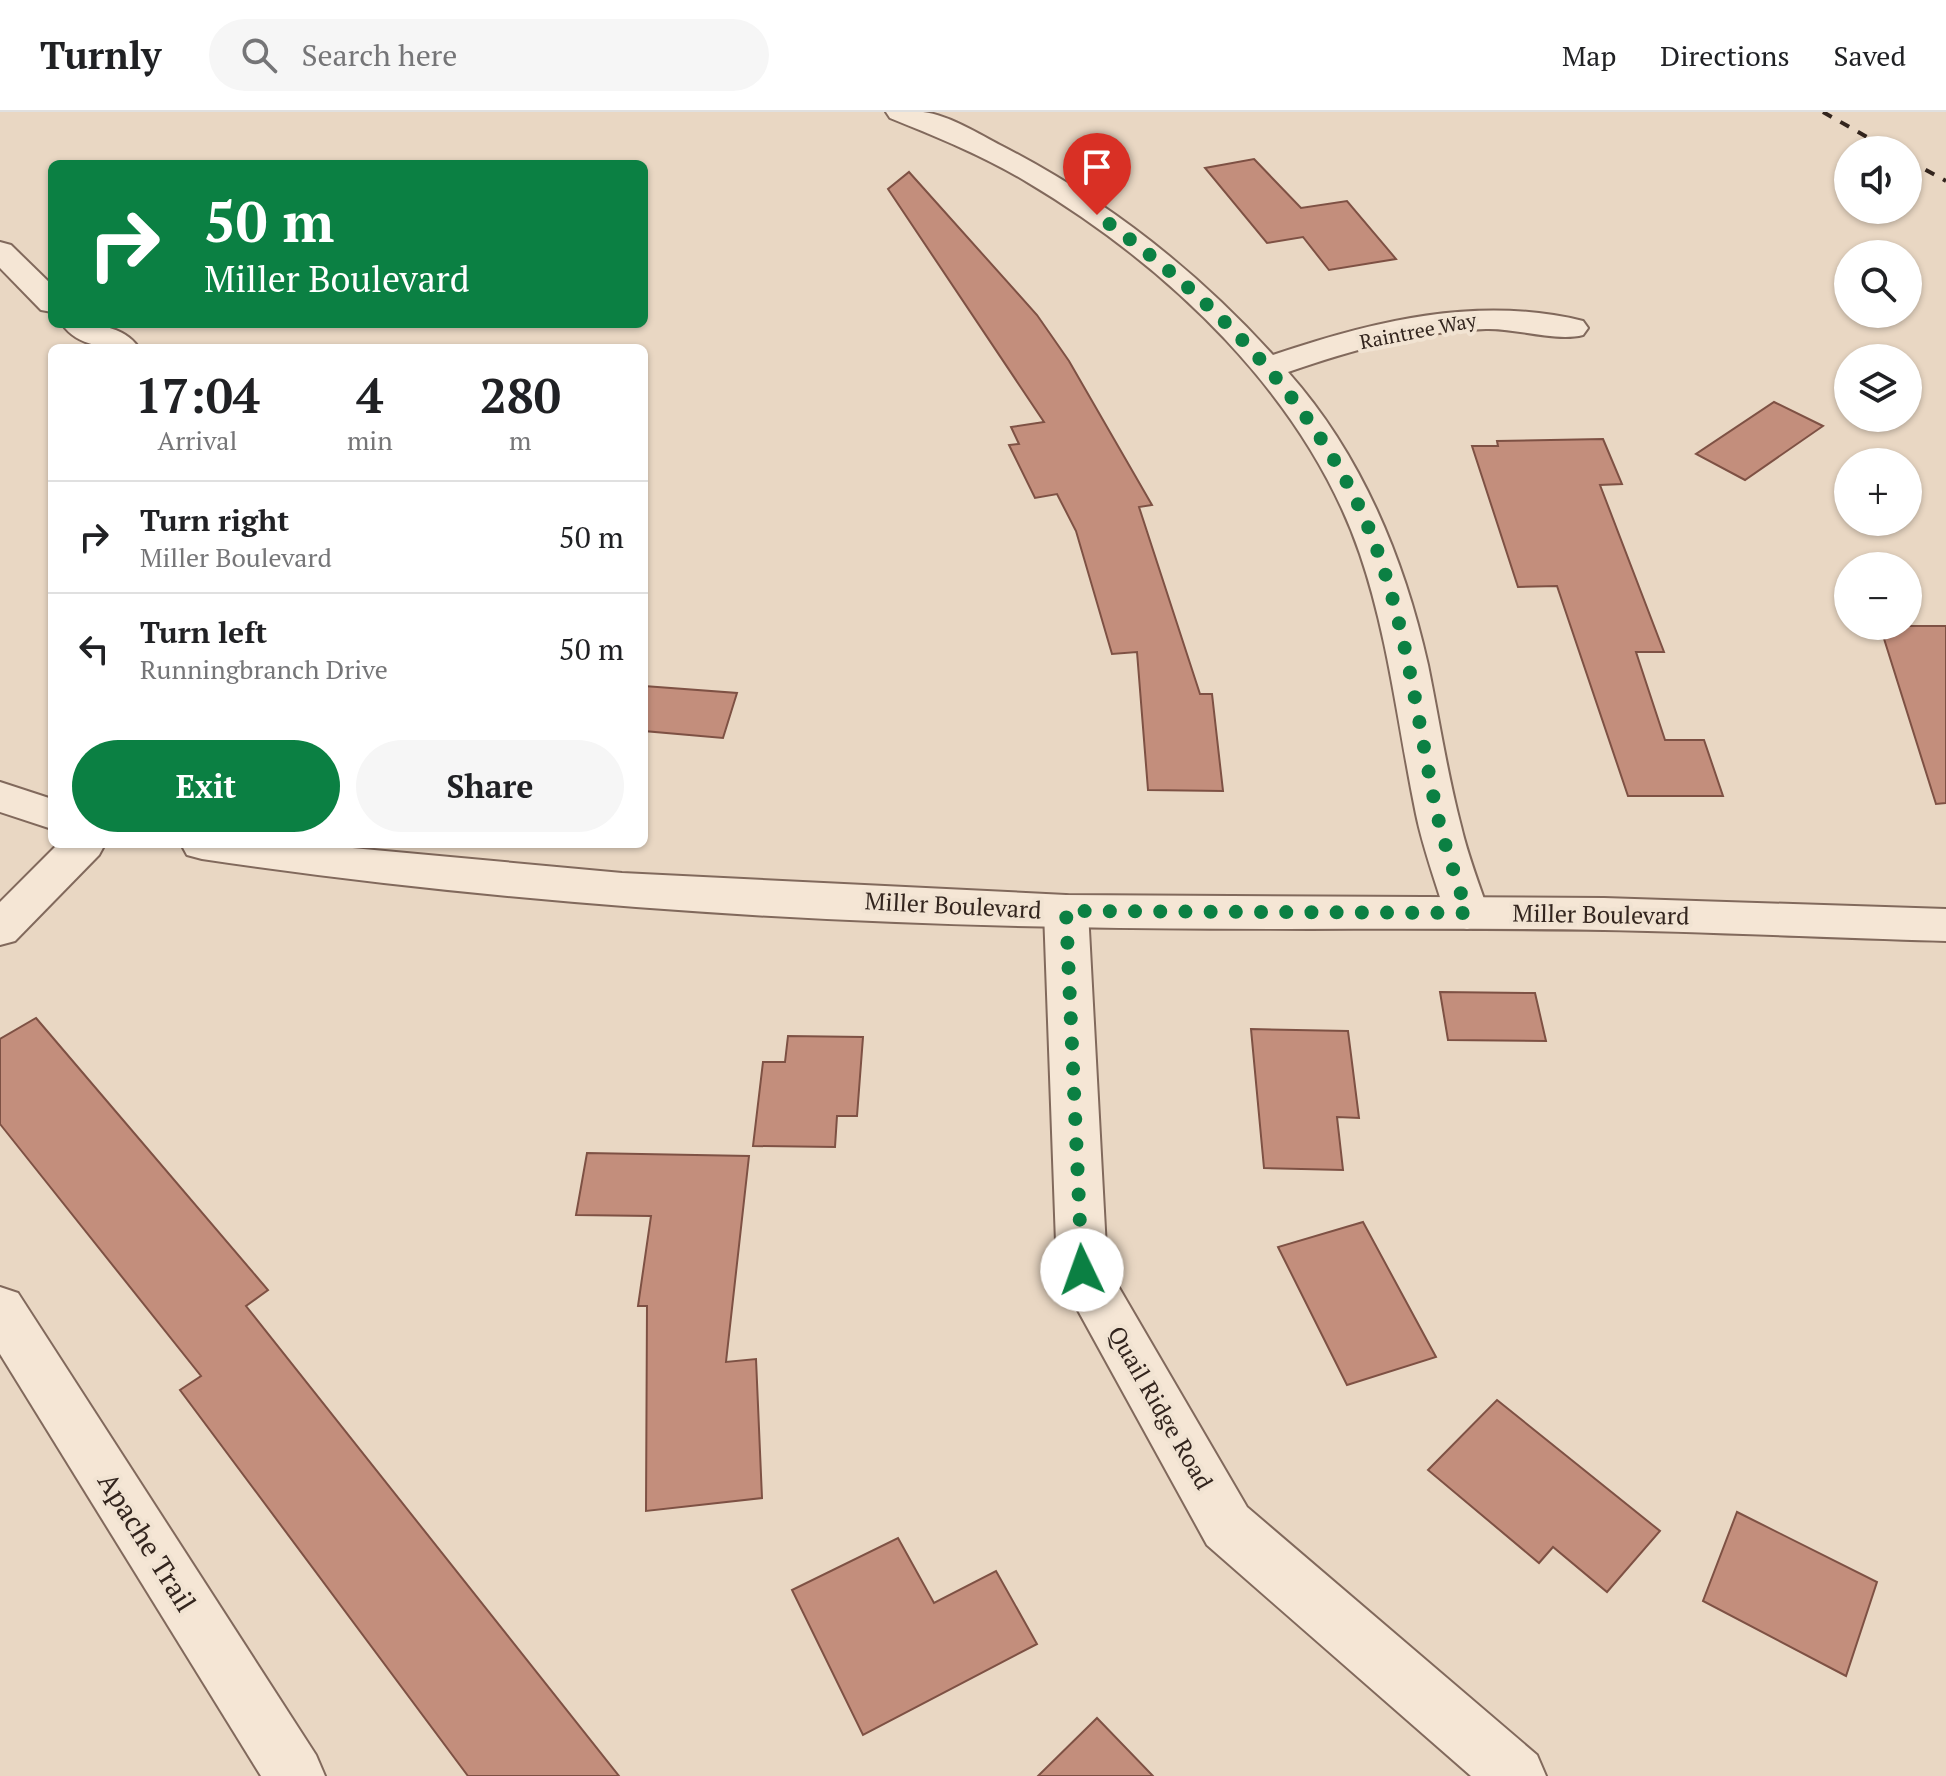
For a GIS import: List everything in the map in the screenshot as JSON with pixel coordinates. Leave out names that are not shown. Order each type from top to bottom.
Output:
[{"type":"street","points":[[900,112],[978,145],[1075,200],[1140,247],[1193,292],[1267,368],[1318,433],[1364,517],[1390,595],[1414,690],[1438,817],[1467,913]]},
{"type":"street","points":[[0,251],[48,299]]},
{"type":"street","name":"Raintree Way","points":[[1267,368],[1413,328],[1461,320],[1521,320],[1572,328]]},
{"type":"street","points":[[86,328],[116,344]]},
{"type":"street","points":[[0,797],[48,813]]},
{"type":"street","points":[[0,929],[80,848]]},
{"type":"street","name":"Miller Boulevard","points":[[230,848],[313,860],[622,889],[1066,911],[1467,913],[1946,925]]},
{"type":"street","name":"Quail Ridge Road","points":[[1066,911],[1082,1270],[1227,1526],[1516,1776]]},
{"type":"street","name":"Apache Trail","points":[[0,1309],[295,1776]]},
{"type":"building","points":[[1254,159],[1301,208],[1347,201],[1396,259],[1329,270],[1303,237],[1267,243],[1205,168]]},
{"type":"building","points":[[909,172],[1037,315],[1069,361],[1152,505],[1139,507],[1200,694],[1212,694],[1223,791],[1148,790],[1137,652],[1112,654],[1076,531],[1057,494],[1035,498],[1009,445],[1019,444],[1011,427],[1044,422],[888,189]]},
{"type":"building","points":[[1774,402],[1823,426],[1745,480],[1696,454]]},
{"type":"building","points":[[1603,439],[1622,484],[1600,485],[1664,652],[1636,652],[1665,740],[1704,740],[1723,796],[1628,796],[1557,586],[1518,587],[1472,446],[1498,446],[1497,441]]},
{"type":"building","points":[[1922,626],[1946,626],[1946,803],[1936,804],[1884,640],[1922,640]]},
{"type":"building","points":[[648,686],[737,693],[723,738],[648,731]]},
{"type":"building","points":[[1440,992],[1535,993],[1546,1041],[1448,1040]]},
{"type":"building","points":[[36,1018],[268,1290],[246,1306],[619,1776],[468,1776],[180,1390],[201,1376],[0,1124],[0,1039]]},
{"type":"building","points":[[1251,1029],[1348,1031],[1359,1118],[1337,1117],[1343,1170],[1264,1168]]},
{"type":"building","points":[[788,1036],[863,1037],[857,1116],[837,1116],[835,1147],[753,1146],[763,1062],[785,1062]]},
{"type":"building","points":[[587,1153],[749,1156],[726,1362],[756,1359],[762,1498],[646,1511],[647,1306],[638,1306],[651,1216],[576,1215]]},
{"type":"building","points":[[1363,1222],[1436,1357],[1347,1385],[1278,1247]]},
{"type":"building","points":[[1497,1400],[1660,1531],[1607,1592],[1553,1547],[1539,1563],[1428,1470]]},
{"type":"building","points":[[1737,1512],[1877,1582],[1846,1676],[1703,1601]]},
{"type":"building","points":[[898,1538],[934,1603],[996,1571],[1037,1644],[863,1735],[792,1590]]},
{"type":"building","points":[[1097,1718],[1153,1776],[1038,1776]]},
{"type":"railway","points":[[1823,112],[1865,136]]},
{"type":"railway","points":[[1922,168],[1946,181]]},
{"type":"route","points":[[1082,1270],[1066,911],[1467,913],[1438,817],[1414,690],[1390,595],[1364,517],[1332,455],[1298,405],[1267,368],[1193,292],[1097,215]]}]
